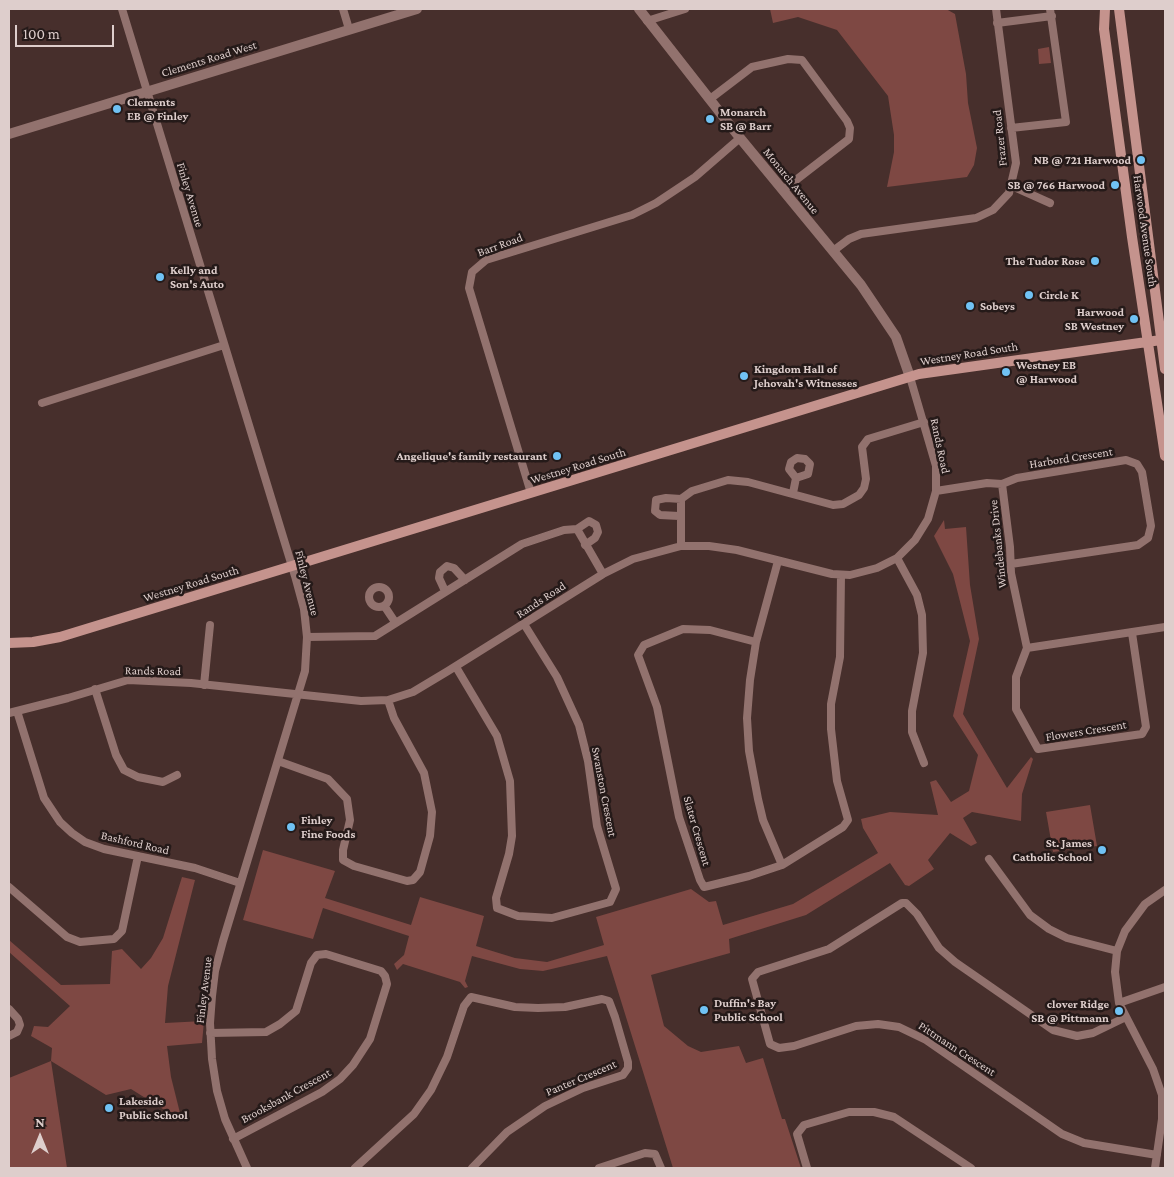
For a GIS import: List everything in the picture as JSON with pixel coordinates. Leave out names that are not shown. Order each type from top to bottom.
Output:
[{"type":"main road","name":"Harwood Avenue South","points":[[1105,9],[1104,29],[1147,341],[1165,456]]},
{"type":"main road","name":"Harwood Avenue South","points":[[1119,9],[1163,340],[1165,369]]},
{"type":"main road","name":"Westney Road South","points":[[9,643],[33,642],[60,637],[910,377],[955,367],[1100,350],[1147,341],[1163,340]]},
{"type":"street","name":"Finley Avenue","points":[[122,9],[304,609],[307,637],[305,671],[215,971],[210,1033],[217,1091],[225,1119],[247,1168]]},
{"type":"street","points":[[343,9],[350,29]]},
{"type":"street","name":"Clements Road West","points":[[9,134],[417,9]]},
{"type":"street","name":"Monarch Avenue","points":[[639,9],[740,138],[861,284],[896,337],[910,377]]},
{"type":"street","points":[[647,21],[685,9]]},
{"type":"street","name":"Frazer Road","points":[[834,251],[860,234],[976,218],[993,210],[1004,200],[1012,186],[1016,163],[996,9]]},
{"type":"street","points":[[997,23],[1051,12],[1066,122],[1011,128]]},
{"type":"street","points":[[710,99],[752,67],[788,59],[802,60],[847,121],[850,128],[849,139],[783,190]]},
{"type":"street","name":"Barr Road","points":[[531,493],[469,288],[472,272],[486,260],[632,215],[656,203],[695,177],[740,138]]},
{"type":"street","points":[[1012,186],[1050,202]]},
{"type":"street","points":[[42,403],[224,345]]},
{"type":"street","name":"Rands Road","points":[[13,712],[128,680],[204,685],[361,701],[388,700],[413,692],[456,667],[603,574],[633,559],[680,546],[708,546],[737,550],[841,575],[850,575],[877,568],[897,558],[916,540],[923,528],[936,491],[936,466],[910,377]]},
{"type":"street","points":[[680,516],[660,515],[656,511],[656,500],[666,498],[681,499],[692,491],[728,480],[748,482],[833,505],[843,504],[859,495],[864,488],[866,478],[862,447],[868,439],[924,422]]},
{"type":"street","name":"Harbord Crescent","points":[[1002,484],[1017,478],[1126,460],[1137,464],[1142,472],[1151,526],[1148,538],[1138,544],[1011,564]]},
{"type":"street","points":[[793,493],[796,478]]},
{"type":"street","name":"Windebanks Drive","points":[[936,491],[987,483],[1002,484],[1013,587],[1027,648]]},
{"type":"street","points":[[680,546],[681,499]]},
{"type":"street","points":[[307,637],[375,636],[522,544],[564,530],[577,529],[589,521],[596,525],[598,532],[595,538],[586,545]]},
{"type":"street","points":[[577,529],[603,574]]},
{"type":"street","points":[[897,558],[917,595],[922,615],[923,653],[912,711],[912,732],[924,763]]},
{"type":"street","points":[[778,561],[756,642],[747,718],[749,751],[763,820],[782,864]]},
{"type":"street","points":[[445,591],[439,578],[440,572],[447,566],[454,568],[465,580]]},
{"type":"street","name":"Slater Crescent","points":[[756,642],[710,630],[683,630],[644,645],[638,655],[657,707],[679,817],[700,880],[704,886],[718,885],[782,864],[842,827],[848,820],[837,780],[831,729],[831,704],[840,657],[841,575]]},
{"type":"street","points":[[385,607],[395,622]]},
{"type":"street","name":"Swanston Crescent","points":[[456,667],[486,714],[497,736],[510,781],[512,836],[509,854],[496,898],[497,908],[518,916],[552,918],[610,902],[616,889],[597,826],[588,761],[579,725],[557,678],[524,624]]},
{"type":"street","points":[[204,685],[210,625]]},
{"type":"street","points":[[1027,648],[1165,627]]},
{"type":"street","name":"Flowers Crescent","points":[[1027,648],[1016,677],[1016,710],[1038,749],[1054,748],[1142,734],[1146,727],[1132,633]]},
{"type":"street","points":[[95,689],[116,755],[124,770],[138,778],[163,782],[177,775]]},
{"type":"street","points":[[278,761],[328,779],[347,799],[350,820],[343,850],[343,860],[354,866],[407,881],[413,880],[420,872],[430,836],[432,812],[424,773],[394,718],[388,700]]},
{"type":"street","name":"Bashford Road","points":[[13,712],[44,798],[60,822],[85,842],[194,868],[240,883]]},
{"type":"street","points":[[9,887],[67,937],[80,942],[114,939],[122,931],[138,856]]},
{"type":"street","points":[[989,859],[1030,915],[1049,929],[1067,938],[1116,951]]},
{"type":"street","points":[[1155,1168],[1164,1119],[1160,1083],[1119,1003],[1116,987],[1116,951],[1136,913],[1147,902],[1165,890]]},
{"type":"street","name":"Pittmann Crescent","points":[[1126,1017],[1093,1033],[1077,1036],[1053,1030],[955,962],[940,948],[909,904],[902,903],[829,949],[758,972],[752,979],[770,1044],[779,1048],[794,1046],[856,1026],[878,1024],[900,1027],[926,1040],[1062,1134],[1084,1143],[1157,1155]]},
{"type":"street","name":"Brooksbank Crescent","points":[[210,1033],[266,1032],[280,1024],[296,1011],[311,963],[317,955],[326,954],[381,971],[385,976],[387,984],[370,1039],[353,1065],[340,1079],[322,1092],[234,1138]]},
{"type":"street","points":[[1119,1003],[1165,988]]},
{"type":"street","name":"Panter Crescent","points":[[355,1168],[414,1114],[431,1090],[447,1057],[464,1006],[471,997],[515,1007],[538,1008],[565,1007],[602,999],[608,1001],[615,1017],[628,1062],[628,1068],[623,1076],[583,1088],[545,1106],[506,1132],[472,1168]]},
{"type":"street","points":[[9,1009],[18,1019],[20,1025],[17,1032],[9,1036]]},
{"type":"street","points":[[808,1168],[798,1134],[804,1125],[850,1112],[874,1112],[894,1117],[971,1168]]},
{"type":"street","points":[[599,1168],[645,1153],[655,1154],[660,1168]]},
{"type":"shaded area","points":[[770,9],[946,9],[955,14],[966,74],[968,103],[977,148],[974,165],[967,177],[887,187],[894,152],[894,135],[888,96],[837,30],[798,17],[773,23]]},
{"type":"shaded area","points":[[1049,47],[1051,63],[1039,64],[1038,49]]},
{"type":"shaded area","points":[[944,520],[945,529],[966,527],[970,585],[979,639],[963,714],[1007,788],[1031,757],[1033,759],[1022,794],[1021,821],[972,812],[963,818],[977,843],[971,846],[950,833],[928,860],[934,869],[909,886],[905,885],[890,863],[806,915],[729,939],[730,953],[651,975],[664,1026],[688,1046],[701,1052],[739,1046],[746,1063],[763,1058],[782,1119],[785,1119],[801,1168],[673,1168],[607,956],[543,971],[520,969],[472,956],[465,981],[468,987],[465,988],[460,982],[403,964],[397,970],[394,964],[404,955],[409,936],[323,908],[313,939],[243,920],[263,850],[335,871],[325,898],[411,925],[420,897],[484,916],[476,946],[515,958],[547,962],[604,945],[596,917],[691,889],[709,902],[716,901],[723,925],[793,904],[878,853],[863,828],[861,819],[890,812],[938,815],[930,782],[936,780],[951,802],[969,791],[978,755],[953,716],[970,641],[953,574],[934,536]]},
{"type":"shaded area","points":[[1090,805],[1097,846],[1053,852],[1046,812]]},
{"type":"shaded area","points":[[182,877],[195,880],[168,986],[165,1023],[204,1021],[202,1043],[167,1046],[171,1077],[182,1121],[131,1089],[106,1095],[51,1061],[52,1048],[31,1036],[34,1026],[48,1027],[70,1006],[9,952],[9,940],[61,985],[110,984],[112,951],[122,949],[141,969],[151,958],[163,938]]},
{"type":"shaded area","points":[[51,1061],[67,1168],[9,1168],[9,1078]]},
{"type":"place","name":"Clements EB @ Finley","points":[[117,109]]},
{"type":"place","name":"Monarch SB @ Barr","points":[[710,119]]},
{"type":"place","name":"NB @ 721 Harwood","points":[[1141,160]]},
{"type":"place","name":"SB @ 766 Harwood","points":[[1115,185]]},
{"type":"place","name":"The Tudor Rose","points":[[1095,261]]},
{"type":"place","name":"Kelly and Son's Auto","points":[[160,277]]},
{"type":"place","name":"Circle K","points":[[1029,295]]},
{"type":"place","name":"Sobeys","points":[[970,306]]},
{"type":"place","name":"Harwood SB Westney","points":[[1134,319]]},
{"type":"place","name":"Westney EB @ Harwood","points":[[1006,372]]},
{"type":"place","name":"Kingdom Hall of Jehovah's Witnesses","points":[[744,376]]},
{"type":"place","name":"Angelique's family restaurant","points":[[557,456]]},
{"type":"place","name":"Finley Fine Foods","points":[[291,827]]},
{"type":"place","name":"St. James Catholic School","points":[[1102,850]]},
{"type":"place","name":"Duffin's Bay Public School","points":[[704,1010]]},
{"type":"place","name":"clover Ridge SB @ Pittmann","points":[[1119,1011]]},
{"type":"place","name":"Lakeside Public School","points":[[109,1108]]}]
